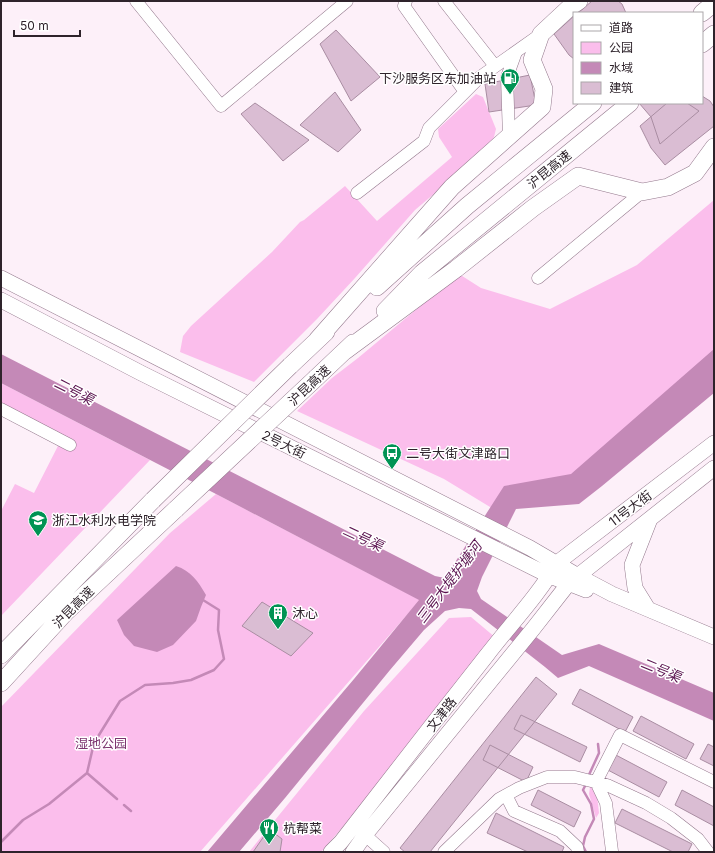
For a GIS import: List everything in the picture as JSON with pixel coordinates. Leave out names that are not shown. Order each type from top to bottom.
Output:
[{"type":"highway","points":[[317,340],[452,187],[542,107],[544,89],[532,60],[541,34],[570,7],[579,1]]},
{"type":"highway","points":[[703,12],[714,4]]},
{"type":"highway","points":[[703,43],[714,34]]},
{"type":"highway","name":"沪昆高速","points":[[1,655],[153,500],[317,340],[467,206],[592,104]]},
{"type":"highway","name":"沪昆高速","points":[[1,683],[66,612],[345,351],[422,273],[629,104]]},
{"type":"highway","points":[[345,351],[456,269],[533,208],[578,176],[642,192],[668,187],[695,173],[714,147]]},
{"type":"main road","name":"2号大街","points":[[1,278],[515,541],[553,569]]},
{"type":"main road","name":"2号大街","points":[[1,300],[141,373],[509,556],[553,569]]},
{"type":"main road","name":"11号大街","points":[[553,569],[714,443]]},
{"type":"main road","name":"11号大街","points":[[573,579],[714,468]]},
{"type":"main road","points":[[648,609],[635,588],[632,565],[650,518]]},
{"type":"main road","points":[[553,569],[714,647]]},
{"type":"main road","name":"文津路","points":[[344,850],[501,636],[519,615],[553,569]]},
{"type":"main road","points":[[573,579],[714,637]]},
{"type":"main road","name":"文津路","points":[[344,850],[365,835],[573,579]]},
{"type":"street","points":[[136,1],[221,106],[347,1]]},
{"type":"street","points":[[406,1],[404,6],[465,92]]},
{"type":"street","points":[[444,1],[495,66]]},
{"type":"street","points":[[357,193],[424,142],[429,128],[480,77],[541,34]]},
{"type":"street","points":[[509,137],[506,77],[516,52]]},
{"type":"street","points":[[538,278],[642,192]]},
{"type":"street","points":[[1,409],[70,445]]},
{"type":"street","points":[[590,780],[620,735],[714,782]]},
{"type":"street","points":[[444,852],[506,795],[547,777],[575,777],[607,784],[640,800],[671,818],[698,839],[708,852]]},
{"type":"street","points":[[590,780],[606,804],[612,852]]},
{"type":"street","points":[[506,795],[514,811],[560,832],[577,847],[578,852]]},
{"type":"street","points":[[365,835],[384,852]]},
{"type":"green space","points":[[476,94],[483,97],[496,129],[494,137],[488,148],[415,210],[317,319],[254,382],[180,352],[183,336],[191,326],[272,252],[300,222],[345,186],[377,221],[452,157],[439,137],[438,129]]},
{"type":"green space","points":[[714,200],[714,372],[580,492],[495,510],[444,479],[297,411],[332,378],[459,274],[481,288],[550,309],[637,265]]},
{"type":"green space","name":"浙江水利水电学院","points":[[1,383],[150,460],[1,616],[1,511],[15,484],[34,493],[61,440],[1,409]]},
{"type":"green space","name":"湿地公园","points":[[216,494],[420,600],[200,852],[1,852],[1,707],[170,533]]},
{"type":"green space","points":[[471,617],[502,643],[321,852],[249,852],[364,711],[449,618]]},
{"type":"green space","points":[[596,786],[599,813],[596,818],[589,794],[590,787]]},
{"type":"water","name":"三号大堤护塘河","points":[[714,349],[714,393],[579,504],[516,509],[482,577],[477,591],[481,599],[562,655],[599,644],[714,693],[714,721],[589,666],[558,678],[471,609],[459,608],[445,611],[424,630],[239,852],[207,852],[419,600],[1,383],[1,354],[435,576],[445,578],[504,486],[571,474]]},
{"type":"water","points":[[176,566],[194,577],[206,595],[196,621],[173,645],[157,652],[134,646],[124,635],[117,620]]},
{"type":"building","points":[[592,1],[618,1],[622,4],[626,12],[579,12]]},
{"type":"building","points":[[573,17],[573,58],[569,55],[554,34]]},
{"type":"building","points":[[336,30],[380,77],[351,101],[320,44]]},
{"type":"building","name":"下沙服务区东加油站","points":[[530,75],[536,105],[489,112],[485,84]]},
{"type":"building","points":[[335,92],[361,130],[338,152],[300,125]]},
{"type":"building","points":[[703,97],[710,101],[714,107],[714,126],[665,165],[651,148],[640,126],[666,104],[703,104]]},
{"type":"building","points":[[255,103],[309,140],[283,161],[241,114]]},
{"type":"building","points":[[640,104],[688,104],[699,111],[660,144],[651,117]]},
{"type":"building","name":"沐心","points":[[262,602],[313,633],[291,656],[242,626]]},
{"type":"building","points":[[536,677],[557,694],[430,852],[405,852],[400,848]]},
{"type":"building","points":[[580,689],[633,717],[625,732],[572,704]]},
{"type":"building","points":[[521,715],[587,747],[580,762],[514,729]]},
{"type":"building","points":[[641,716],[694,744],[686,759],[633,731]]},
{"type":"building","points":[[708,744],[714,747],[714,766],[700,759]]},
{"type":"building","points":[[490,745],[533,767],[526,782],[483,760]]},
{"type":"building","points":[[614,754],[667,782],[659,797],[606,769]]},
{"type":"building","points":[[538,790],[581,812],[574,827],[531,805]]},
{"type":"building","points":[[682,790],[714,807],[714,826],[675,805]]},
{"type":"building","points":[[622,809],[692,844],[688,852],[673,852],[615,823]]},
{"type":"building","points":[[496,813],[564,847],[562,852],[528,852],[487,833]]},
{"type":"building","name":"杭帮菜","points":[[269,829],[282,839],[280,852],[253,852]]},
{"type":"waterway","points":[[1,842],[23,820],[49,804],[87,773],[94,743],[120,701],[145,685],[191,680],[214,670],[224,659],[218,630],[219,610],[203,600]]},
{"type":"waterway","points":[[588,777],[599,753],[598,744]]},
{"type":"waterway","points":[[87,773],[117,799]]},
{"type":"waterway","points":[[586,784],[583,790],[591,804],[594,819],[585,837],[583,846],[586,852]]},
{"type":"waterway","points":[[124,805],[131,811]]},
{"type":"place","name":"下沙服务区东加油站","points":[[510,95]]},
{"type":"place","name":"二号大街文津路口","points":[[392,470]]},
{"type":"place","name":"浙江水利水电学院","points":[[38,537]]},
{"type":"place","name":"沐心","points":[[278,630]]},
{"type":"place","name":"杭帮菜","points":[[269,845]]},
{"type":"water label","name":"二号渠","points":[[74,391]]},
{"type":"water label","name":"二号渠","points":[[363,538]]},
{"type":"water label","name":"二号渠","points":[[661,670]]}]
